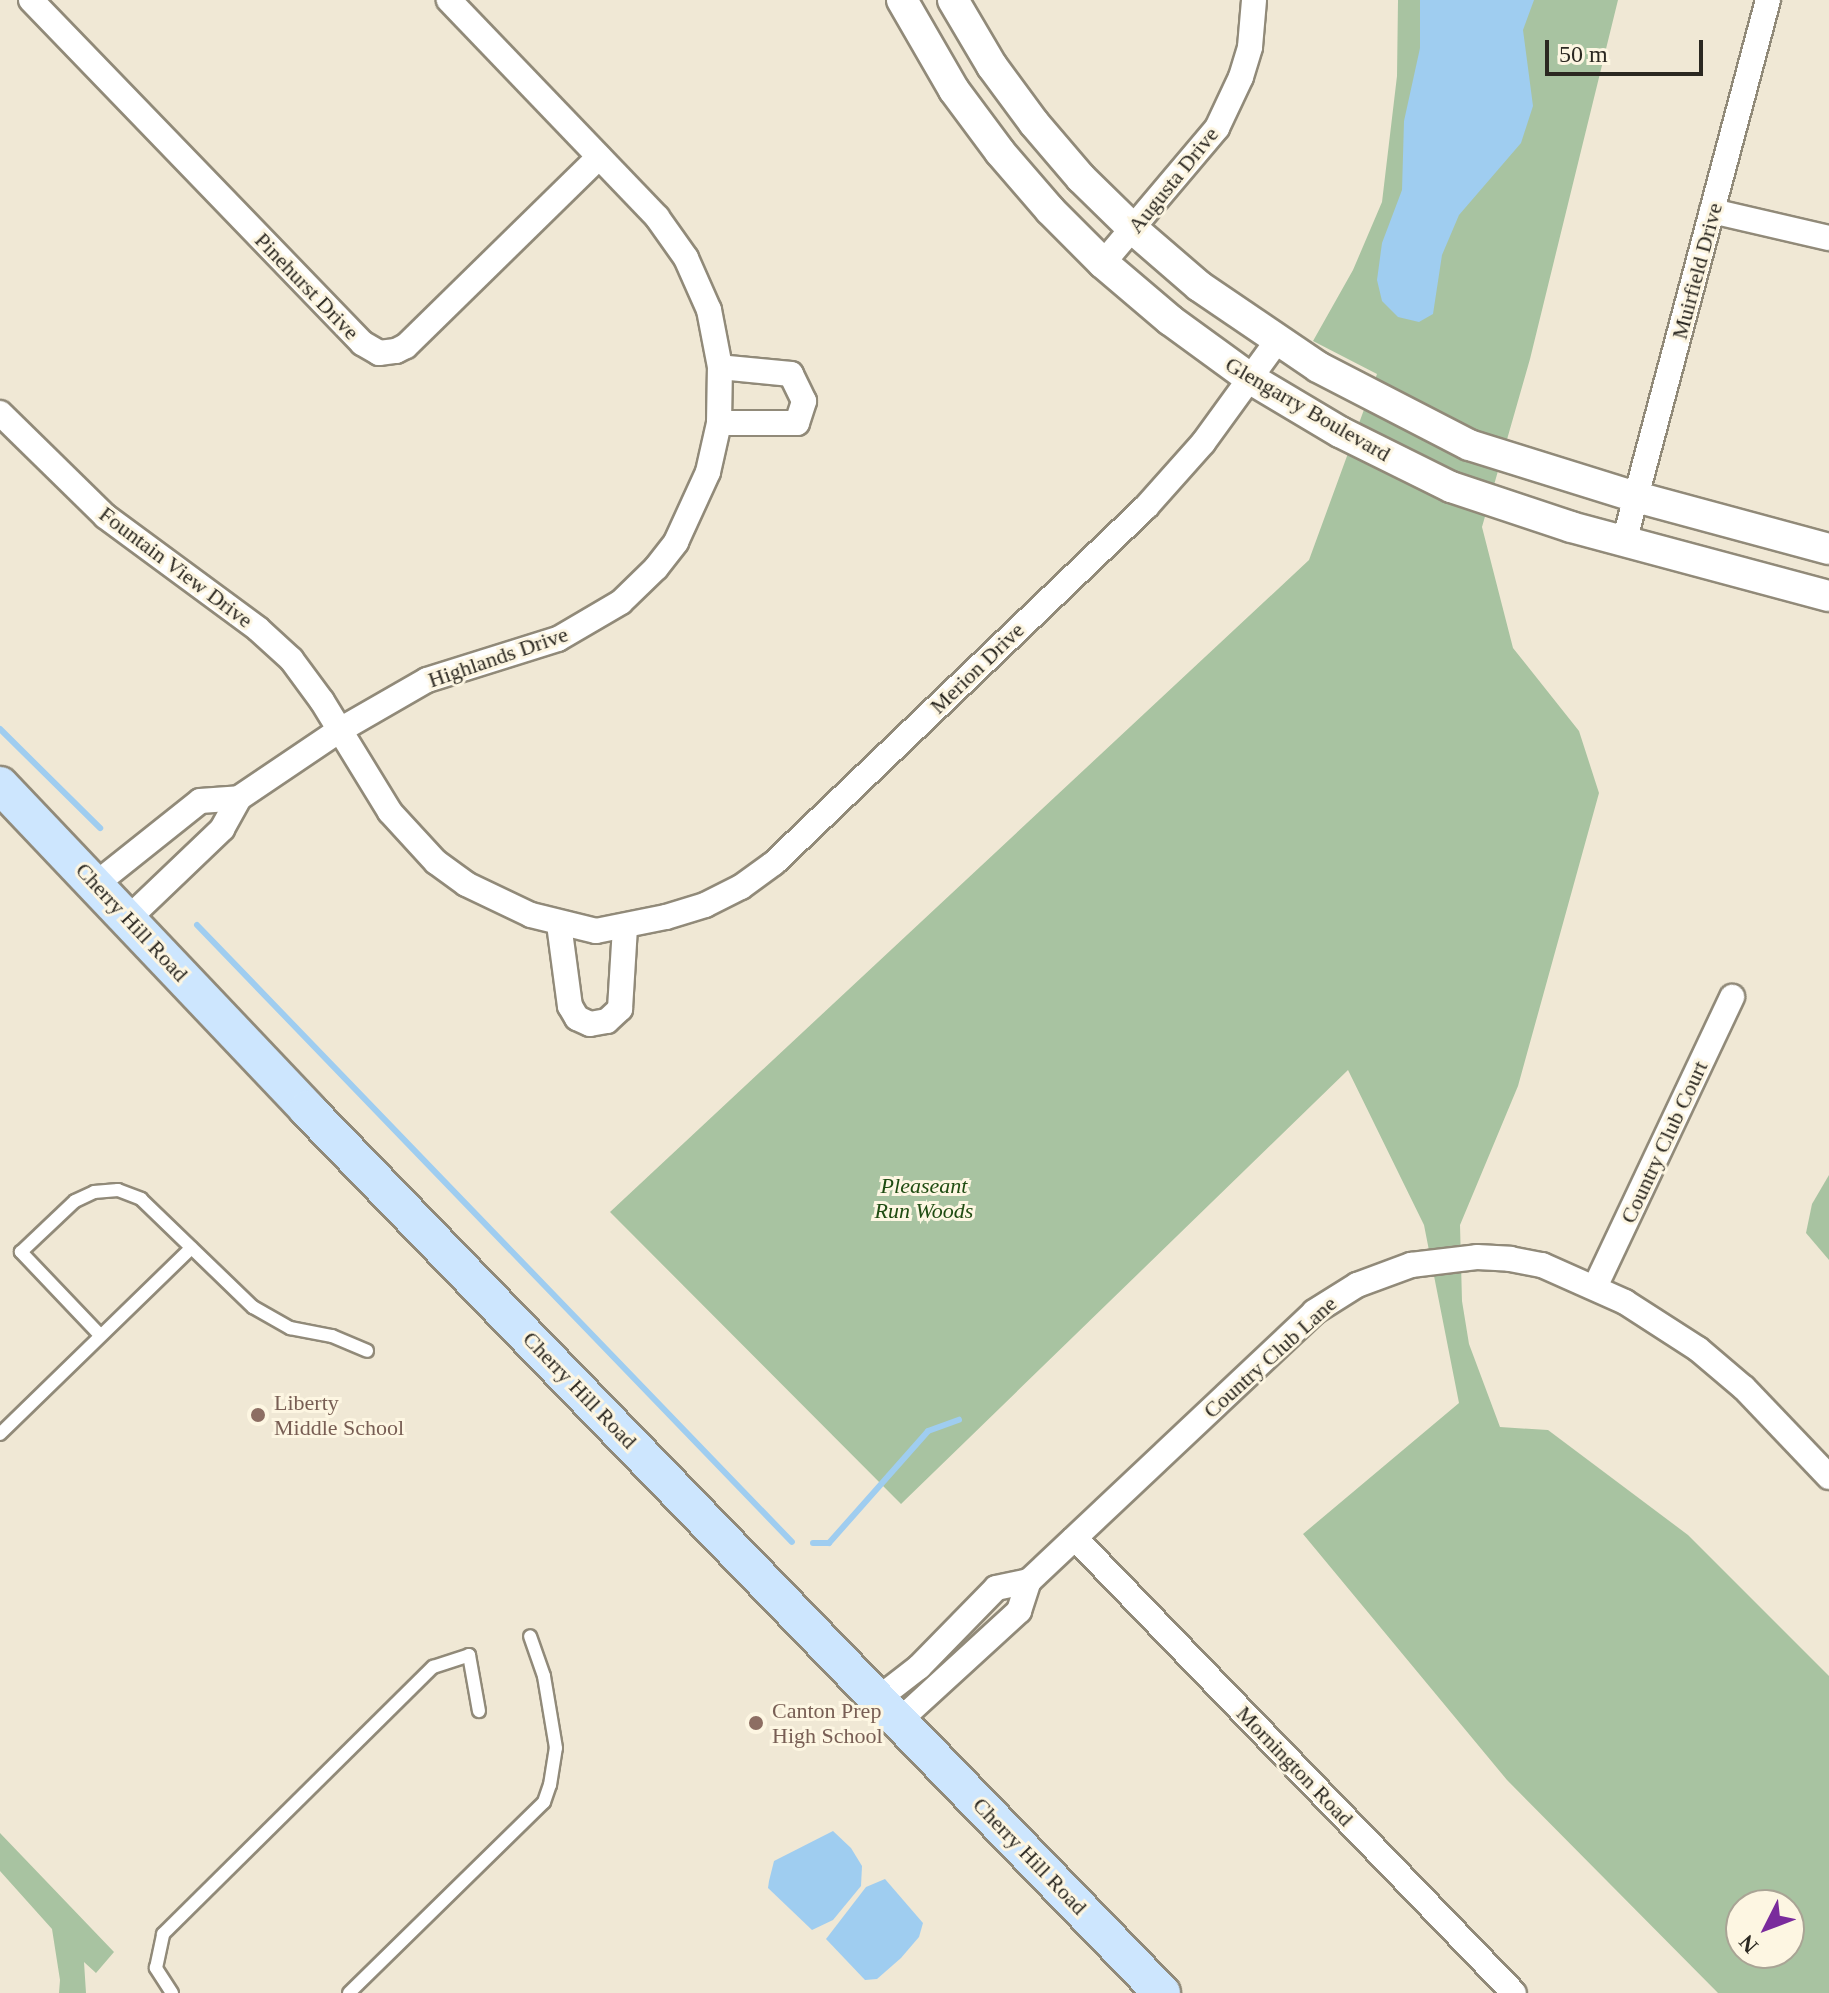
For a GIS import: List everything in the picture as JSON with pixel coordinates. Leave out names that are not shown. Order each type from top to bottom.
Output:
[{"type":"main road","name":"Cherry Hill Road","points":[[0,785],[307,1109],[1162,1993]]},
{"type":"street","name":"Pinehurst Drive","points":[[31,0],[362,343],[379,353],[406,346],[599,157]]},
{"type":"street","name":"Highlands Drive","points":[[129,918],[222,829],[239,798],[340,730],[427,680],[558,639],[621,602],[656,568],[688,521],[708,472],[719,423],[720,367],[709,310],[686,258],[657,217],[449,0]]},
{"type":"street","name":"Augusta Drive","points":[[1103,263],[1203,148],[1229,107],[1250,47],[1254,0]]},
{"type":"street","name":"Muirfield Drive","points":[[1624,542],[1768,0]]},
{"type":"street","name":"Glengarry Boulevard","points":[[1829,549],[1636,497],[1469,445],[1361,392],[1277,341],[1199,286],[1133,229],[1034,123],[992,66],[954,3],[908,13],[954,90],[1000,152],[1050,210],[1103,263],[1170,320],[1251,379],[1340,432],[1451,487],[1624,542],[1829,596]]},
{"type":"street","points":[[1712,211],[1829,238]]},
{"type":"street","name":"Merion Drive","points":[[340,730],[390,812],[436,862],[466,884],[503,903],[559,924],[596,931],[625,927],[705,905],[741,887],[774,863],[1146,507],[1203,443],[1277,341]]},
{"type":"street","points":[[719,423],[797,423],[804,401],[791,374],[720,367]]},
{"type":"street","name":"Fountain View Drive","points":[[0,413],[105,516],[274,642],[306,677],[340,730]]},
{"type":"street","name":"Highlands Drive","points":[[96,884],[200,801],[239,798]]},
{"type":"street","points":[[559,924],[570,1006],[577,1018],[590,1024],[607,1021],[620,1009],[625,927]]},
{"type":"street","name":"Country Club Court","points":[[1595,1287],[1732,997]]},
{"type":"street","name":"Country Club Lane","points":[[889,1710],[1019,1611],[1029,1581],[1314,1312],[1357,1285],[1411,1265],[1477,1257],[1542,1265],[1595,1287],[1660,1322],[1698,1349],[1744,1388],[1829,1477]]},
{"type":"street","name":"Mornington Road","points":[[1075,1538],[1514,1993]]},
{"type":"lane","points":[[100,1335],[21,1252],[75,1201],[94,1192],[118,1190],[141,1199],[253,1307],[290,1328],[332,1336],[367,1351]]},
{"type":"lane","points":[[0,1434],[191,1248]]},
{"type":"lane","points":[[349,1993],[544,1802],[556,1748],[544,1676],[530,1636]]},
{"type":"lane","points":[[172,1993],[156,1968],[163,1934],[433,1667],[469,1655],[479,1711]]},
{"type":"green space","name":"Pleaseant Run Woods","points":[[1398,0],[1618,0],[1530,359],[1482,527],[1513,648],[1579,731],[1599,793],[1518,1086],[1460,1225],[1462,1301],[1469,1344],[1500,1427],[1548,1430],[1688,1535],[1829,1676],[1829,1993],[1718,1993],[1507,1780],[1303,1534],[1459,1403],[1424,1225],[1348,1070],[901,1504],[610,1212],[1309,560],[1377,374],[1313,341],[1353,270],[1382,202],[1397,76]]},
{"type":"green space","points":[[1829,1175],[1829,1260],[1806,1233],[1812,1204]]},
{"type":"green space","points":[[0,1833],[114,1952],[96,1973],[84,1962],[86,1993],[59,1993],[60,1980],[52,1929],[0,1871]]},
{"type":"water","points":[[1420,0],[1534,0],[1523,30],[1533,106],[1521,143],[1459,215],[1442,255],[1433,314],[1419,322],[1398,317],[1382,301],[1377,280],[1382,243],[1402,190],[1404,121],[1420,48]]},
{"type":"water","points":[[833,1831],[851,1848],[862,1866],[861,1886],[833,1920],[812,1930],[768,1888],[769,1881],[774,1861]]},
{"type":"water","points":[[885,1879],[923,1923],[919,1937],[901,1958],[877,1979],[865,1980],[826,1939],[866,1887]]},
{"type":"waterway","points":[[0,729],[100,828]]},
{"type":"waterway","points":[[197,925],[792,1542]]},
{"type":"waterway","points":[[813,1543],[829,1543],[928,1431],[959,1420]]},
{"type":"place","name":"Liberty Middle School","points":[[258,1415]]},
{"type":"place","name":"Canton Prep High School","points":[[756,1723]]}]
